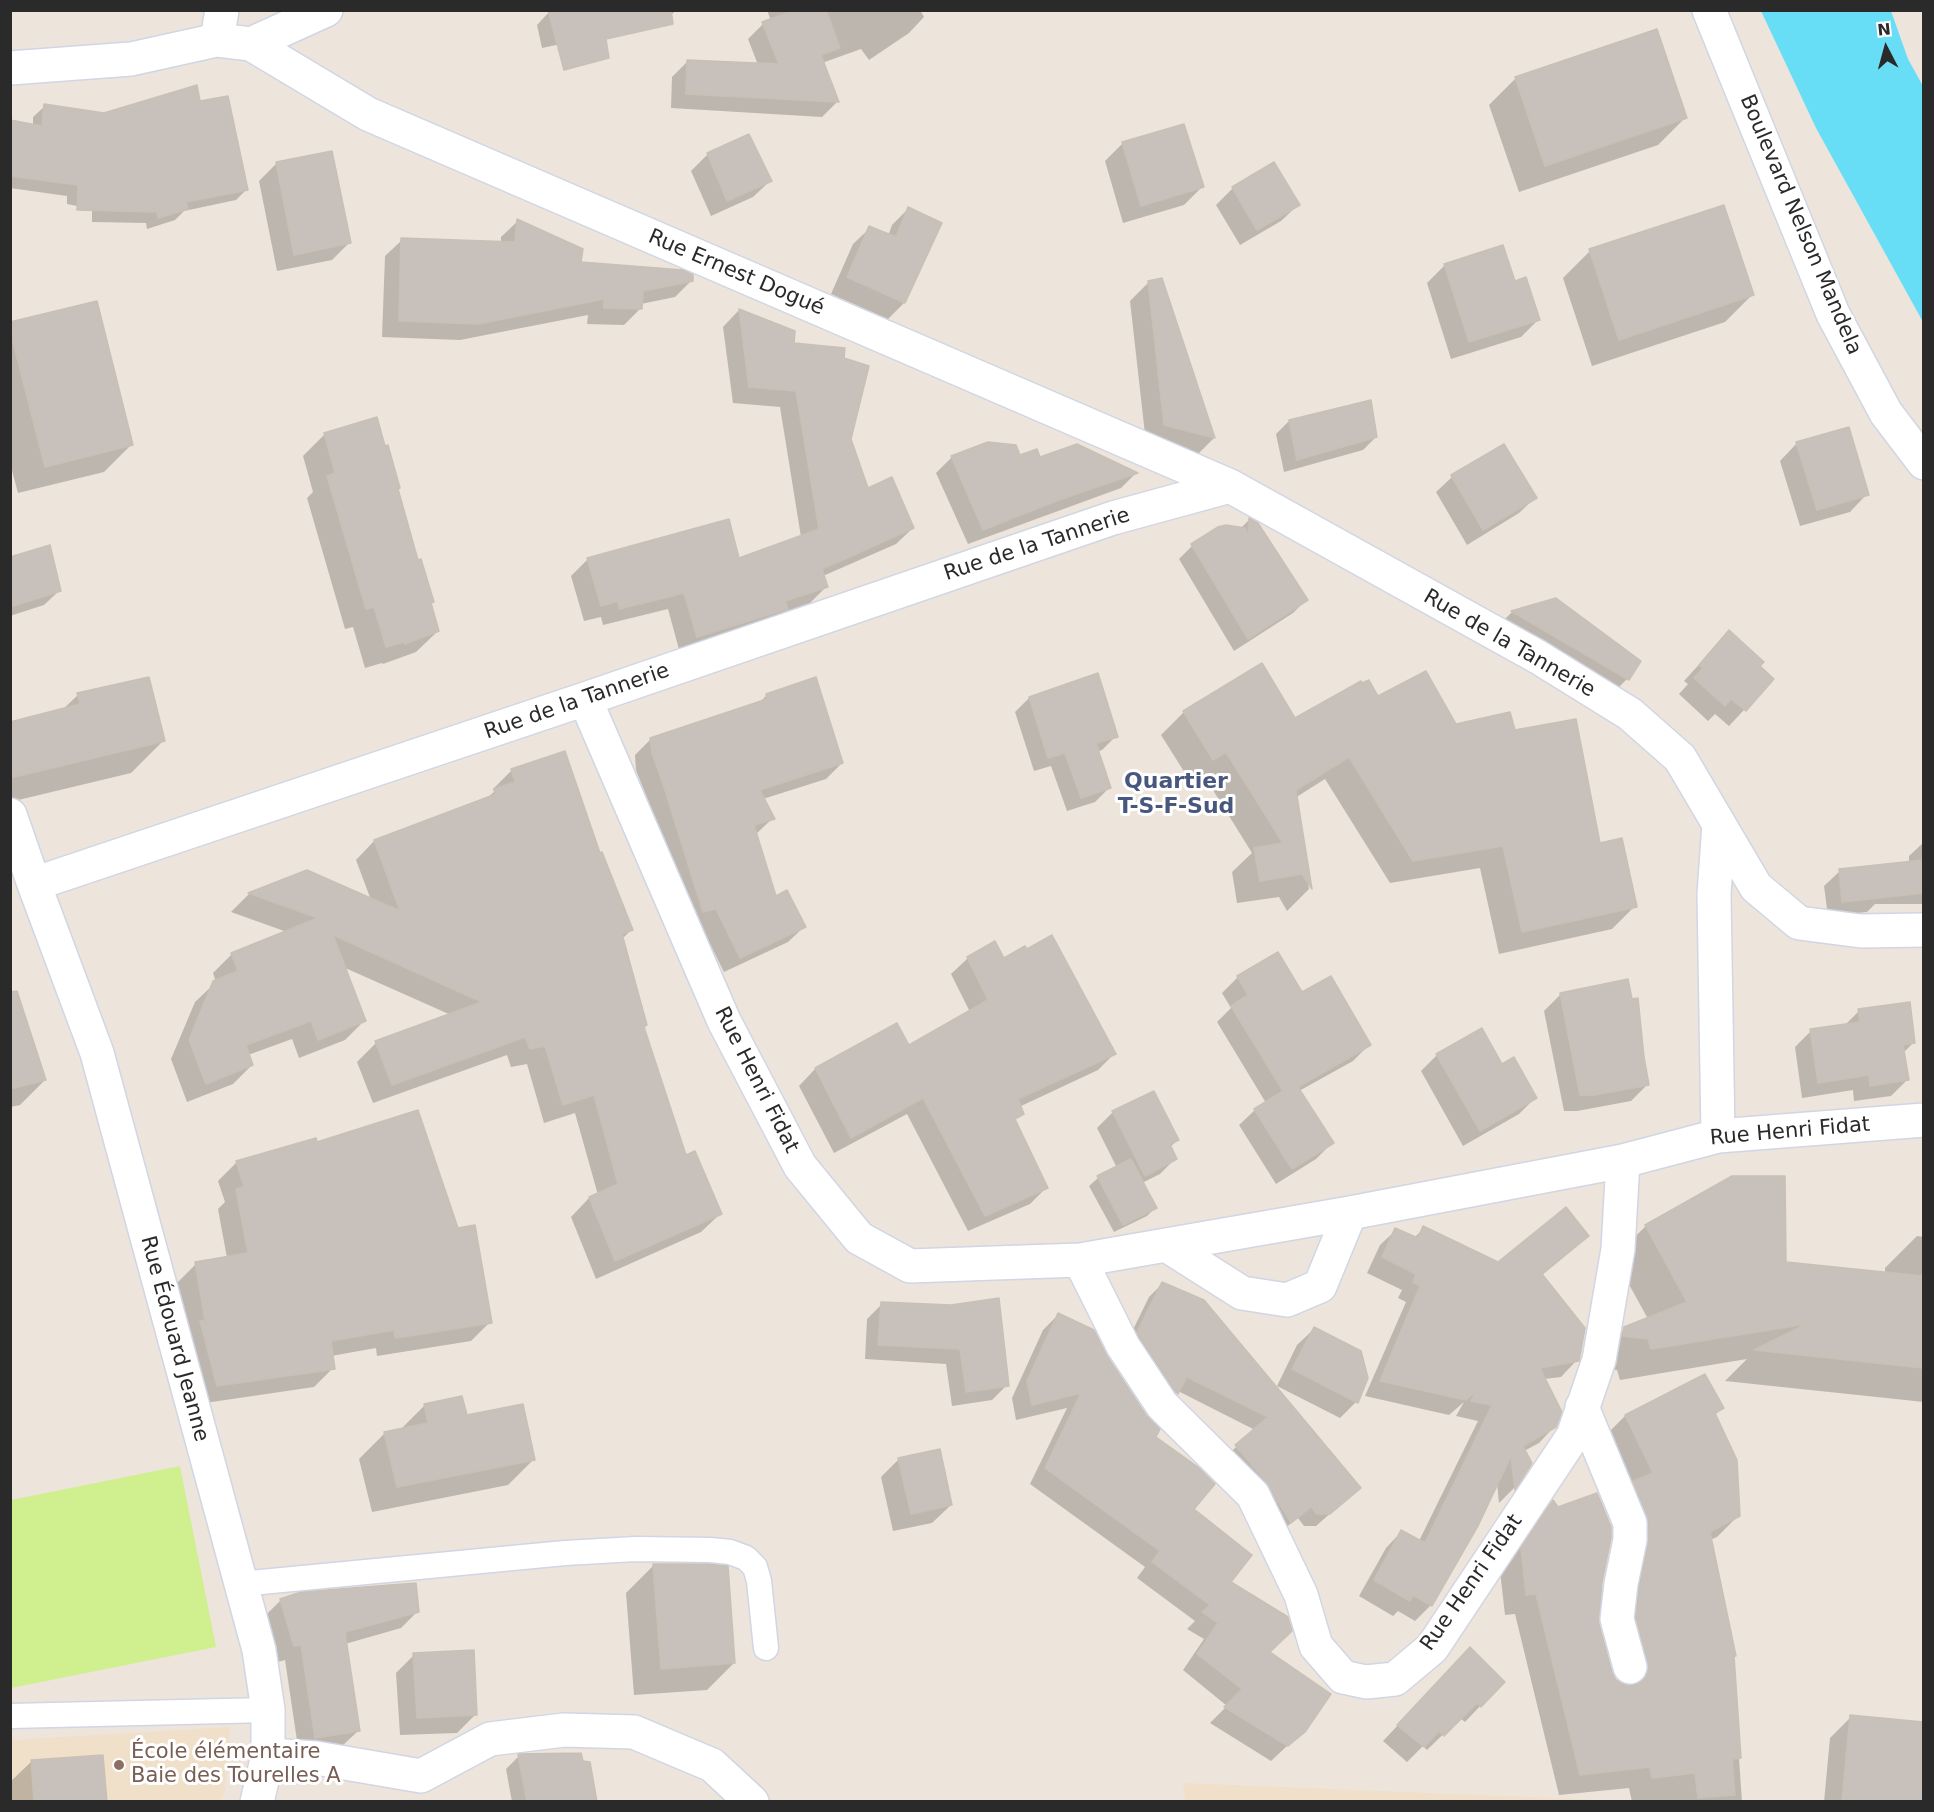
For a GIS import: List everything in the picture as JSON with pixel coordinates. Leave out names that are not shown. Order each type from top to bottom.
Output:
[{"type":"street","points":[[10,68],[131,59],[219,25],[251,44],[326,10]]},
{"type":"street","name":"Boulevard Nelson Mandela","points":[[1709,10],[1833,314],[1886,413],[1923,463]]},
{"type":"street","name":"Rue Ernest Dogué","points":[[251,44],[368,114],[1230,486]]},
{"type":"street","name":"Rue de la Tannerie","points":[[34,884],[585,699],[1113,518],[1230,486],[1538,657],[1630,714],[1680,758],[1756,887],[1799,923],[1861,931],[1923,930]]},
{"type":"street","name":"Rue Henri Fidat","points":[[585,699],[724,1021],[800,1166],[859,1238],[910,1266],[1080,1260],[1350,1213],[1623,1161],[1718,1136],[1923,1120]]},
{"type":"street","name":"Rue Édouard Jeanne","points":[[10,815],[97,1053],[259,1650],[268,1710],[268,1755],[257,1802]]},
{"type":"street","points":[[1718,1136],[1714,894],[1719,824]]},
{"type":"street","name":"Rue Henri Fidat","points":[[1080,1260],[1123,1346],[1162,1405],[1253,1495],[1301,1595],[1316,1646],[1343,1677],[1366,1682],[1395,1679],[1432,1648],[1573,1436],[1599,1360],[1618,1249],[1623,1161]]},
{"type":"street","points":[[1168,1246],[1242,1293],[1287,1300],[1320,1286],[1350,1213]]},
{"type":"street","points":[[1582,1407],[1630,1523],[1630,1540],[1617,1619],[1630,1667]]},
{"type":"street","points":[[268,1755],[315,1758],[426,1789],[490,1739],[564,1730],[634,1732],[712,1765],[752,1802]]},
{"type":"lane","points":[[240,1584],[565,1553],[636,1550],[730,1552],[746,1558],[754,1567],[759,1581],[766,1648]]},
{"type":"lane","points":[[10,1716],[268,1710]]},
{"type":"shaded area","name":"École élémentaire Baie des Tourelles A","points":[[230,1727],[225,1790],[221,1801],[11,1802],[11,1740]]},
{"type":"shaded area","points":[[1183,1783],[1628,1801],[1185,1802]]},
{"type":"green space","points":[[180,1466],[216,1647],[11,1688],[11,1500]]},
{"type":"water","points":[[1761,11],[1891,11],[1908,59],[1923,86],[1923,322],[1816,128]]},
{"type":"building","points":[[548,10],[671,10],[673,24],[606,39],[609,58],[564,70]]},
{"type":"building","points":[[795,10],[826,10],[840,48],[821,55],[839,102],[686,94],[687,60],[779,64],[762,22]]},
{"type":"building","points":[[1657,29],[1687,118],[1545,166],[1515,77]]},
{"type":"building","points":[[197,85],[200,101],[228,96],[248,190],[186,202],[188,209],[158,218],[157,212],[77,210],[78,185],[10,176],[10,120],[42,126],[44,104],[104,113]]},
{"type":"building","points":[[1184,124],[1204,187],[1141,206],[1122,142]]},
{"type":"building","points":[[749,134],[772,181],[727,201],[707,153]]},
{"type":"building","points":[[332,151],[351,243],[294,255],[276,162]]},
{"type":"building","points":[[1274,162],[1300,205],[1257,230],[1232,187]]},
{"type":"building","points":[[1724,205],[1754,295],[1619,340],[1589,249]]},
{"type":"building","points":[[908,207],[942,223],[905,303],[847,277],[869,226],[896,237]]},
{"type":"building","points":[[517,219],[583,249],[581,262],[683,270],[693,275],[693,281],[643,291],[642,309],[604,308],[604,299],[478,324],[399,321],[401,238],[515,242]]},
{"type":"building","points":[[1503,245],[1515,281],[1526,277],[1540,320],[1469,342],[1444,264]]},
{"type":"building","points":[[1162,278],[1215,438],[1164,425],[1148,281]]},
{"type":"building","points":[[97,301],[133,445],[45,467],[10,330],[10,322]]},
{"type":"building","points":[[739,309],[795,331],[794,343],[845,348],[844,358],[869,366],[851,439],[868,488],[892,477],[914,528],[822,569],[828,587],[785,601],[788,609],[697,637],[684,593],[619,609],[618,601],[601,606],[587,558],[729,519],[739,558],[819,529],[796,391],[749,387]]},
{"type":"building","points":[[1371,400],[1377,437],[1297,460],[1289,420]]},
{"type":"building","points":[[377,417],[385,446],[388,445],[418,560],[421,559],[434,602],[431,603],[439,631],[405,644],[404,642],[386,647],[374,607],[366,609],[327,476],[335,473],[324,433]]},
{"type":"building","points":[[1849,427],[1869,495],[1817,510],[1796,442]]},
{"type":"building","points":[[988,442],[1016,445],[1020,455],[1037,449],[1040,457],[1077,444],[1138,473],[1056,501],[983,530],[951,456]]},
{"type":"building","points":[[1504,444],[1537,498],[1483,530],[1451,475]]},
{"type":"building","points":[[1249,518],[1258,523],[1308,600],[1248,639],[1191,544],[1218,527],[1226,525],[1245,528],[1248,537]]},
{"type":"building","points":[[50,545],[61,591],[10,607],[10,557]]},
{"type":"building","points":[[1556,598],[1641,661],[1629,680],[1511,611]]},
{"type":"building","points":[[1729,630],[1764,662],[1760,666],[1774,679],[1746,711],[1731,699],[1725,706],[1694,678],[1703,668],[1699,665]]},
{"type":"building","points":[[1262,663],[1295,718],[1361,681],[1362,683],[1369,680],[1378,696],[1426,671],[1456,724],[1510,712],[1515,730],[1576,719],[1600,843],[1622,838],[1637,907],[1522,932],[1503,846],[1413,861],[1349,757],[1296,790],[1312,889],[1302,874],[1260,881],[1254,848],[1283,843],[1226,752],[1213,760],[1183,711]]},
{"type":"building","points":[[1098,673],[1118,737],[1096,743],[1111,788],[1081,798],[1065,753],[1048,758],[1029,697]]},
{"type":"building","points":[[149,677],[165,741],[10,778],[10,722],[80,704],[77,693]]},
{"type":"building","points":[[816,677],[843,763],[760,790],[775,819],[754,825],[776,896],[787,890],[806,927],[740,958],[716,909],[703,912],[652,753],[650,738],[767,699],[766,694]]},
{"type":"building","points":[[565,751],[600,853],[602,852],[633,930],[622,934],[647,1025],[644,1027],[686,1155],[695,1151],[722,1214],[615,1261],[589,1197],[618,1184],[594,1095],[563,1105],[545,1046],[530,1049],[525,1037],[392,1085],[375,1041],[482,1002],[333,935],[366,1021],[318,1040],[311,1021],[246,1045],[253,1065],[206,1084],[189,1040],[213,981],[238,971],[231,953],[318,918],[248,893],[307,870],[400,911],[374,840],[496,794],[494,789],[515,782],[511,769]]},
{"type":"building","points":[[1923,860],[1923,893],[1842,902],[1839,869]]},
{"type":"building","points":[[1052,935],[1116,1054],[1018,1099],[1024,1114],[1015,1119],[1048,1188],[985,1216],[923,1098],[851,1138],[815,1068],[897,1023],[909,1045],[988,1000],[967,957],[995,941],[1004,958],[1025,946],[1027,949]]},
{"type":"building","points":[[1278,952],[1302,992],[1331,976],[1371,1045],[1298,1087],[1334,1143],[1292,1169],[1254,1109],[1283,1091],[1231,1006],[1248,995],[1237,976]]},
{"type":"building","points":[[1628,979],[1632,999],[1638,998],[1649,1085],[1594,1095],[1580,1095],[1560,993]]},
{"type":"building","points":[[17,991],[46,1080],[10,1089],[10,992]]},
{"type":"building","points":[[1910,1002],[1915,1043],[1903,1045],[1909,1080],[1870,1086],[1869,1075],[1818,1083],[1810,1029],[1860,1022],[1858,1009]]},
{"type":"building","points":[[1482,1028],[1502,1064],[1514,1057],[1537,1098],[1480,1131],[1436,1054]]},
{"type":"building","points":[[1154,1091],[1179,1140],[1170,1144],[1177,1159],[1145,1176],[1112,1111]]},
{"type":"building","points":[[418,1110],[458,1228],[475,1225],[492,1323],[395,1338],[394,1330],[331,1341],[335,1369],[217,1386],[200,1321],[205,1320],[195,1262],[248,1253],[236,1189],[244,1187],[236,1161],[316,1138],[317,1142]]},
{"type":"building","points":[[1131,1159],[1157,1208],[1123,1225],[1097,1176]]},
{"type":"building","points":[[1732,1176],[1785,1176],[1786,1262],[1923,1276],[1923,1368],[1754,1350],[1807,1324],[1651,1349],[1648,1339],[1622,1336],[1624,1327],[1687,1302],[1645,1225]]},
{"type":"building","points":[[1566,1207],[1589,1236],[1542,1274],[1585,1328],[1579,1361],[1540,1368],[1562,1412],[1556,1427],[1523,1446],[1532,1463],[1515,1490],[1511,1456],[1478,1526],[1432,1606],[1413,1595],[1410,1601],[1374,1580],[1401,1530],[1425,1543],[1492,1405],[1471,1401],[1476,1391],[1466,1400],[1380,1381],[1420,1286],[1413,1282],[1416,1274],[1382,1257],[1395,1228],[1418,1238],[1423,1226],[1498,1262]]},
{"type":"building","points":[[1162,1282],[1204,1300],[1361,1488],[1330,1514],[1317,1514],[1311,1507],[1291,1523],[1266,1482],[1235,1445],[1268,1417],[1187,1377],[1177,1393],[1137,1332]]},
{"type":"building","points":[[999,1298],[1009,1386],[966,1392],[960,1349],[878,1345],[881,1302],[951,1305]]},
{"type":"building","points":[[1058,1313],[1094,1330],[1107,1356],[1146,1415],[1160,1429],[1156,1437],[1198,1467],[1215,1484],[1194,1509],[1252,1555],[1231,1582],[1288,1617],[1292,1631],[1270,1652],[1331,1694],[1305,1732],[1288,1746],[1224,1707],[1242,1689],[1197,1654],[1218,1623],[1202,1612],[1210,1605],[1152,1562],[1160,1551],[1045,1468],[1081,1393],[1032,1405],[1027,1381]]},
{"type":"building","points":[[1314,1327],[1361,1351],[1368,1378],[1358,1403],[1292,1369]]},
{"type":"building","points":[[1705,1374],[1724,1408],[1715,1413],[1737,1460],[1740,1516],[1710,1532],[1736,1656],[1734,1656],[1741,1758],[1732,1759],[1735,1795],[1698,1798],[1695,1773],[1652,1778],[1650,1767],[1580,1775],[1536,1594],[1526,1595],[1521,1548],[1553,1500],[1558,1507],[1597,1493],[1611,1527],[1602,1582],[1599,1624],[1616,1680],[1626,1685],[1635,1685],[1643,1681],[1648,1672],[1648,1663],[1636,1618],[1648,1544],[1649,1523],[1633,1481],[1653,1473],[1625,1415]]},
{"type":"building","points":[[462,1396],[467,1415],[523,1404],[535,1460],[397,1487],[384,1432],[428,1423],[424,1404]]},
{"type":"building","points":[[940,1449],[952,1505],[911,1514],[898,1458]]},
{"type":"building","points":[[653,1564],[728,1566],[735,1663],[661,1669]]},
{"type":"building","points":[[416,1583],[419,1612],[345,1632],[360,1731],[315,1738],[301,1645],[294,1646],[280,1599],[301,1592]]},
{"type":"building","points":[[1470,1647],[1505,1682],[1481,1707],[1477,1703],[1444,1736],[1439,1731],[1424,1747],[1397,1725]]},
{"type":"building","points":[[474,1650],[477,1715],[417,1718],[413,1653]]},
{"type":"building","points":[[1850,1715],[1923,1722],[1923,1802],[1842,1802]]},
{"type":"building","points":[[581,1753],[583,1761],[590,1762],[597,1802],[527,1802],[518,1754]]},
{"type":"building","points":[[103,1755],[107,1802],[34,1802],[31,1760]]},
{"type":"place","name":"École élémentaire Baie des Tourelles A","points":[[119,1765]]},
{"type":"district","name":"Quartier T-S-F-Sud","points":[[1176,794]]}]
